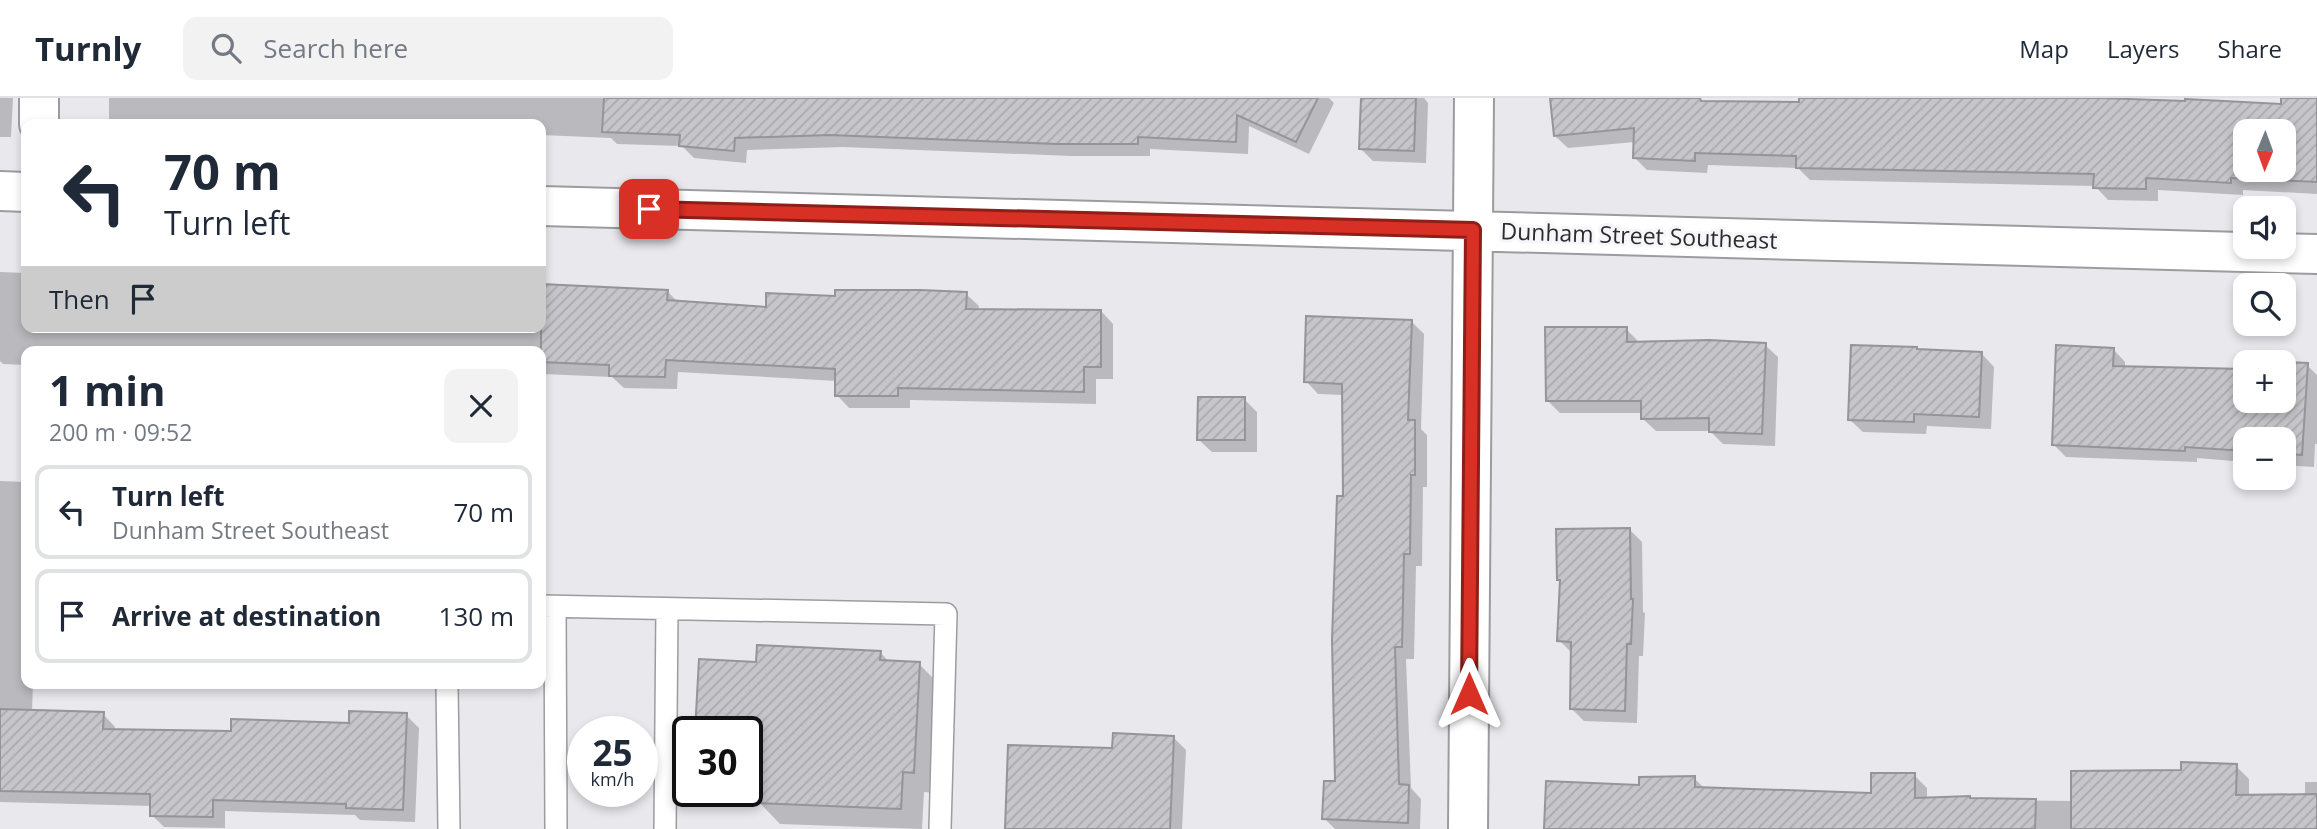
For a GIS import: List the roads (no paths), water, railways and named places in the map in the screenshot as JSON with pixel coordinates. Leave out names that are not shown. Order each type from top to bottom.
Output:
[{"type":"street","points":[[39,98],[39,119]]},
{"type":"street","points":[[1468,829],[1475,98]]},
{"type":"street","points":[[0,191],[21,192]]},
{"type":"street","name":"Dunham Street Southeast","points":[[546,206],[2317,254]]},
{"type":"lane","points":[[556,829],[548,607],[946,614],[940,829]]},
{"type":"lane","points":[[665,829],[667,609]]},
{"type":"lane","points":[[447,689],[449,829]]}]
